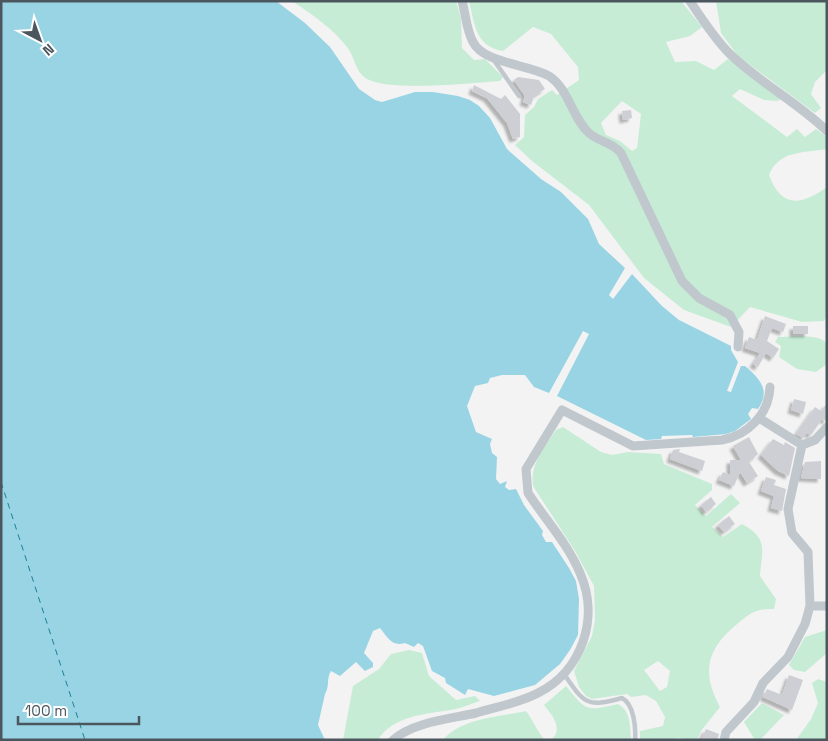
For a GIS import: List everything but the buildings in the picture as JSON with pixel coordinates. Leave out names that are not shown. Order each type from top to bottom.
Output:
[{"type":"street","points":[[462,1],[467,28],[473,44],[491,56],[534,69],[551,77],[589,133],[614,145],[621,152],[682,281],[700,298],[730,315],[738,332],[738,347]]},
{"type":"street","points":[[690,1],[712,33],[731,55],[811,115],[827,132]]},
{"type":"street","points":[[393,740],[415,728],[507,705],[537,694],[564,674],[580,649],[589,620],[589,608],[584,583],[574,560],[528,493],[525,482],[528,463],[562,410],[633,446],[729,439],[743,432],[759,418],[767,400],[770,387]]},
{"type":"street","points":[[759,418],[802,445]]},
{"type":"street","points":[[802,445],[816,440],[827,427]]},
{"type":"street","points":[[724,740],[726,732],[754,702],[763,683],[788,656],[806,624],[810,606],[808,552],[792,533],[789,518],[802,445]]},
{"type":"street","points":[[810,606],[827,606]]},
{"type":"lane","points":[[491,56],[519,96]]},
{"type":"lane","points":[[564,674],[575,690],[589,703],[598,704],[622,698],[626,700],[631,708],[635,740]]},
{"type":"green space","points":[[292,1],[456,1],[461,18],[462,48],[474,60],[485,59],[503,77],[500,81],[432,86],[394,85],[367,79],[360,72],[350,51],[341,40],[322,22]]},
{"type":"green space","points":[[469,1],[681,1],[702,27],[690,36],[666,42],[675,62],[696,61],[714,70],[728,59],[782,98],[778,101],[764,100],[740,89],[732,96],[787,137],[797,129],[805,137],[816,129],[827,137],[827,149],[801,152],[786,157],[773,167],[769,175],[779,193],[793,200],[809,198],[827,187],[827,315],[824,321],[802,322],[750,307],[731,327],[684,310],[644,278],[589,205],[532,161],[515,145],[524,137],[525,115],[534,107],[538,99],[552,90],[557,95],[579,80],[578,67],[551,34],[533,27],[503,51],[487,44],[475,26]],"holes":[[[622,101],[641,114],[637,148],[632,151],[620,141],[606,135],[601,123]]]},
{"type":"green space","points":[[716,1],[827,1],[827,70],[815,82],[811,94],[821,108],[815,113],[738,56],[721,33]]},
{"type":"green space","points":[[778,337],[811,337],[823,340],[827,345],[827,364],[816,372],[797,369],[779,357],[781,346],[775,342]]},
{"type":"green space","points":[[563,427],[601,452],[612,455],[628,452],[661,454],[664,464],[712,484],[712,490],[695,505],[706,516],[731,494],[740,503],[712,527],[723,537],[742,524],[751,529],[760,540],[762,552],[760,576],[776,599],[774,609],[762,609],[749,614],[726,634],[713,652],[709,672],[710,683],[720,707],[701,731],[697,740],[676,738],[675,740],[640,740],[640,731],[663,726],[665,717],[656,701],[646,695],[631,697],[627,694],[592,699],[586,696],[579,687],[574,671],[592,636],[595,620],[594,586],[575,551],[533,486],[536,463],[556,430]],"holes":[[[658,661],[670,671],[667,687],[660,691],[644,670]]]},
{"type":"green space","points":[[827,630],[827,653],[805,672],[794,670],[789,665],[805,637]]},
{"type":"green space","points":[[409,650],[422,653],[429,676],[456,700],[475,696],[480,701],[458,709],[420,715],[401,721],[384,732],[378,740],[343,740],[353,686],[379,669],[391,654]]},
{"type":"green space","points":[[818,679],[827,682],[827,740],[796,740],[811,719],[818,703],[812,683]]},
{"type":"green space","points":[[566,686],[578,701],[588,707],[599,708],[618,704],[622,707],[628,715],[631,740],[551,740],[555,736],[557,727],[544,705]]},
{"type":"green space","points":[[762,703],[784,715],[760,740],[755,740],[744,722]]},
{"type":"green space","points":[[526,711],[544,739],[549,740],[443,740],[460,727],[470,723]]},
{"type":"water","points":[[1,1],[276,1],[305,23],[330,47],[359,89],[375,100],[382,102],[415,92],[433,92],[458,96],[470,100],[479,106],[490,118],[507,149],[541,179],[561,192],[588,219],[599,244],[625,268],[609,295],[613,299],[632,274],[662,306],[679,320],[731,346],[731,350],[738,362],[727,391],[731,392],[741,366],[745,366],[759,380],[764,390],[762,402],[758,409],[752,408],[748,414],[751,419],[735,431],[726,434],[693,437],[692,435],[662,436],[661,439],[646,440],[557,396],[589,334],[583,331],[549,393],[534,387],[525,375],[502,375],[490,378],[488,383],[475,386],[467,406],[476,432],[492,439],[490,444],[492,453],[497,457],[496,479],[500,484],[507,481],[505,487],[509,490],[516,489],[524,505],[543,531],[542,535],[546,542],[552,542],[576,581],[579,599],[578,635],[560,664],[535,685],[494,696],[468,689],[465,695],[446,683],[445,678],[432,671],[423,646],[418,643],[414,647],[405,643],[393,643],[380,628],[373,631],[364,653],[373,663],[373,667],[365,671],[356,662],[340,676],[331,671],[318,725],[325,740],[1,740]]},
{"type":"ferry route","points":[[1,482],[85,740]]}]
